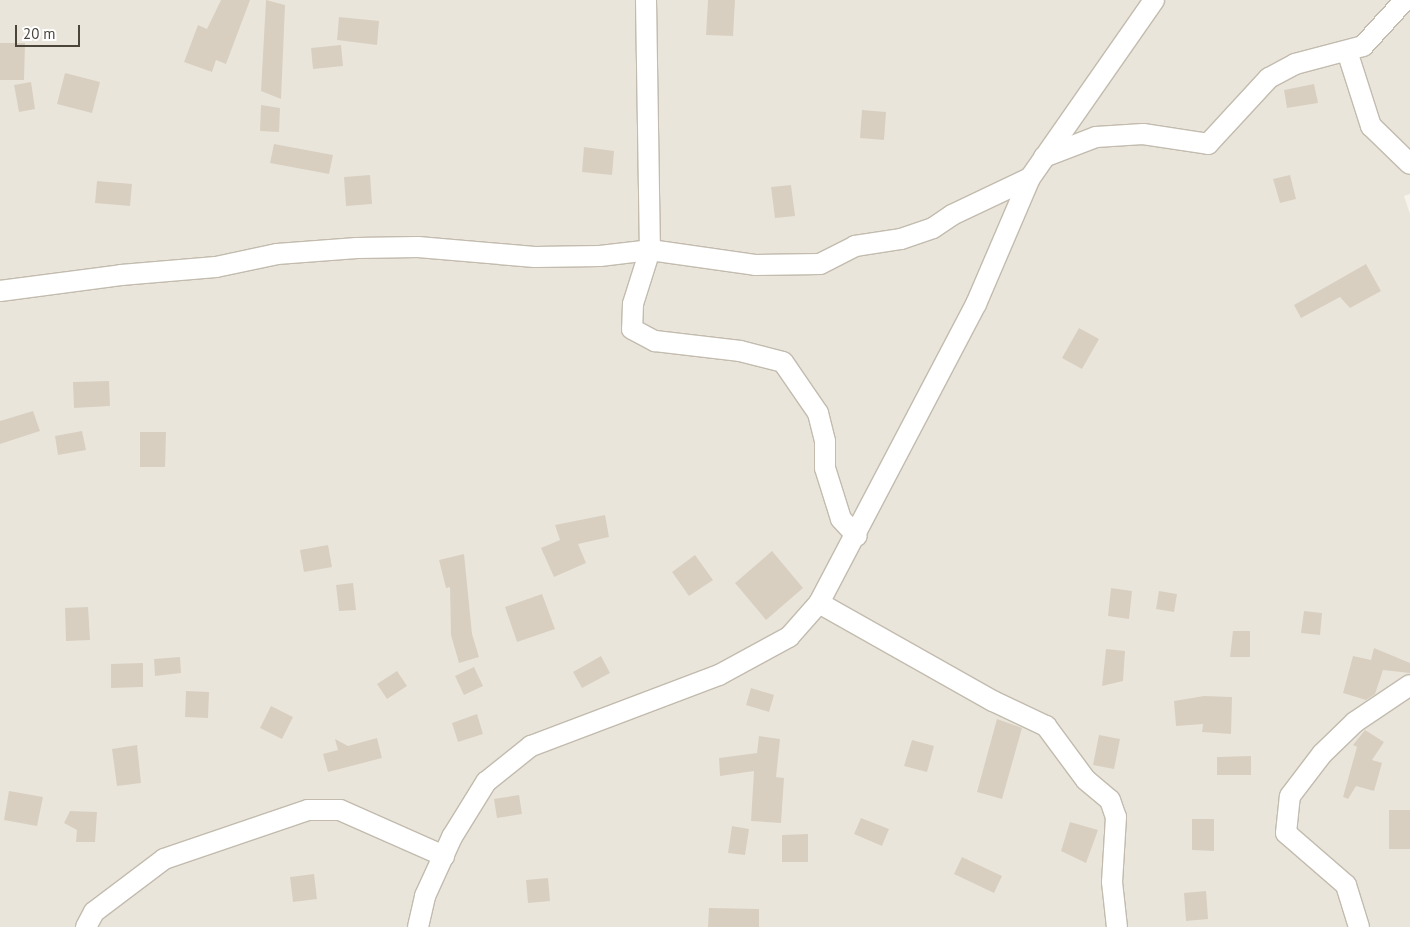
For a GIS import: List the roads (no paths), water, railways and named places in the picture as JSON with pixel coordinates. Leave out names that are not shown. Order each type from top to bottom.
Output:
[{"type":"street","points":[[646,0],[650,250],[633,304],[632,329],[655,341],[740,351],[783,362],[818,413],[830,485],[841,519],[857,536]]},
{"type":"street","points":[[418,927],[424,896],[444,856],[486,782],[531,746],[719,674],[789,637],[819,603],[857,536],[976,304],[1030,178],[1154,0]]},
{"type":"street","points":[[1044,157],[1096,137],[1143,134],[1208,144],[1270,78],[1296,64],[1363,46],[1405,0]]},
{"type":"street","points":[[1347,51],[1371,126],[1410,164]]},
{"type":"street","points":[[0,291],[122,275],[216,267],[277,254],[357,248],[418,247],[535,257],[600,256],[650,250],[754,265],[820,264],[854,246],[901,239],[933,228],[952,215],[1030,178]]},
{"type":"street","points":[[819,603],[993,701],[1046,726],[1086,780],[1110,800],[1116,817],[1112,882],[1117,927]]},
{"type":"street","points":[[1359,927],[1346,885],[1286,833],[1290,796],[1322,754],[1355,722],[1410,685]]},
{"type":"street","points":[[86,927],[94,912],[164,859],[308,810],[340,810],[444,856]]}]
